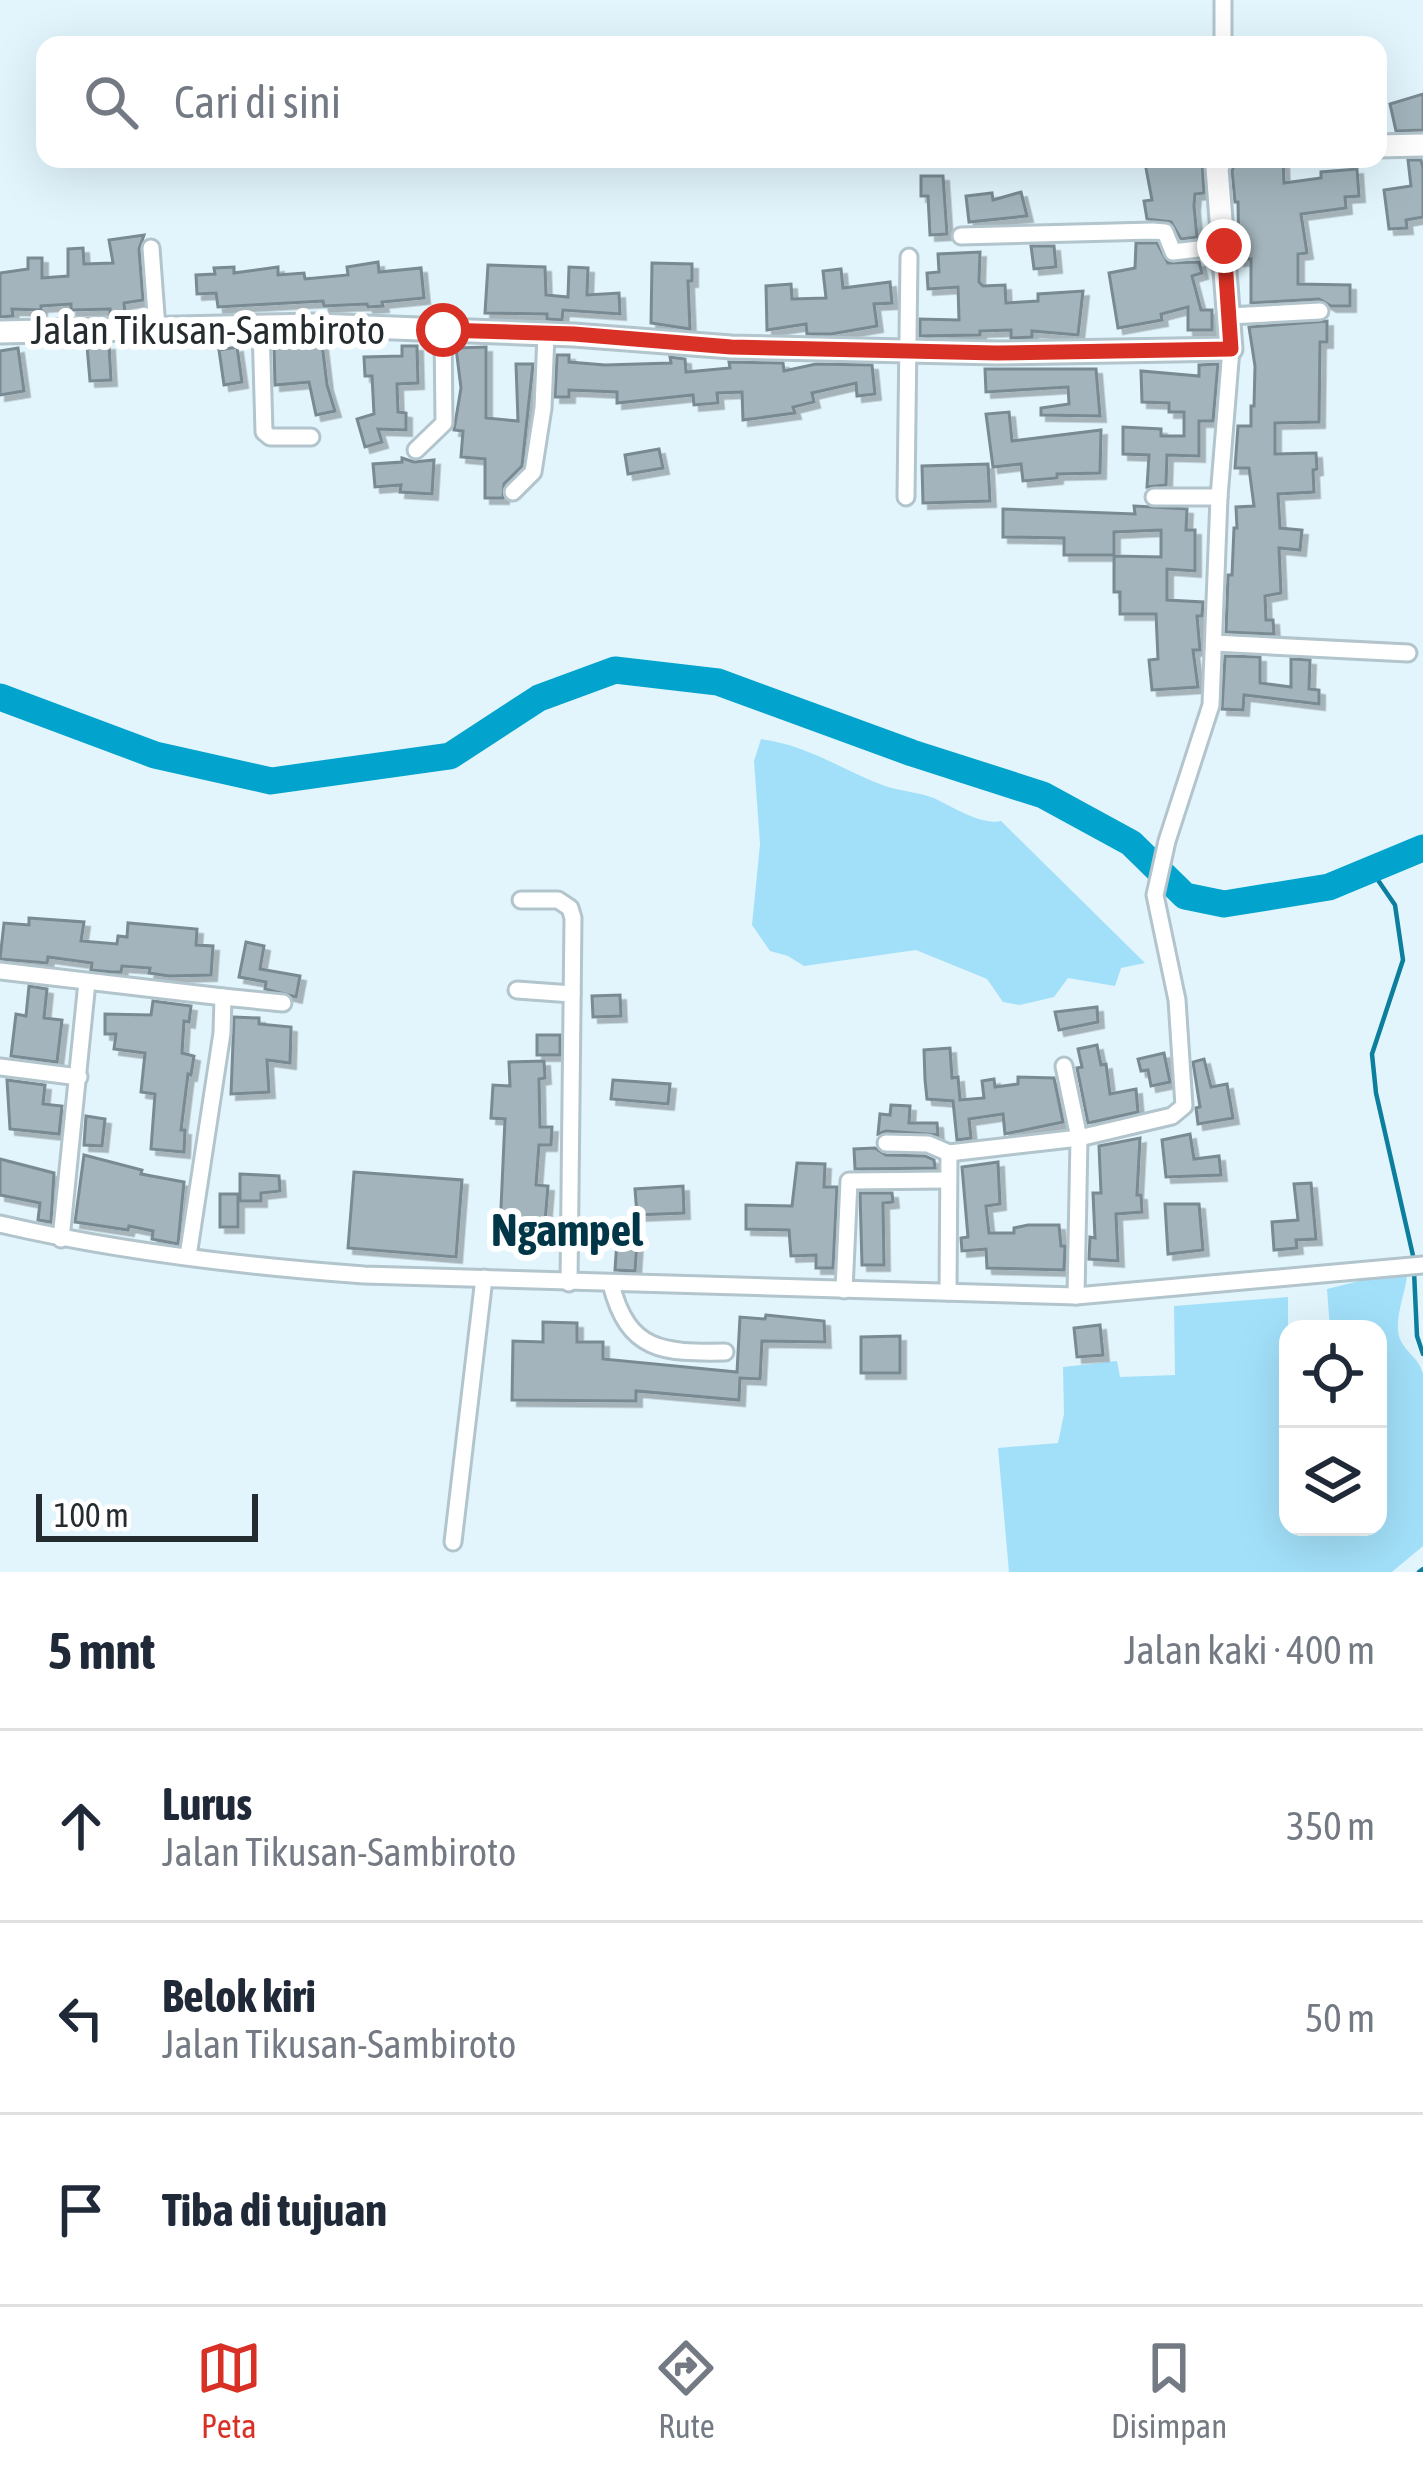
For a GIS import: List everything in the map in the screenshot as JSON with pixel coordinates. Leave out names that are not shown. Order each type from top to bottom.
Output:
[{"type":"street","points":[[1223,0],[1223,36]]},
{"type":"street","points":[[1387,146],[1423,145]]},
{"type":"street","points":[[886,1143],[928,1144],[949,1154],[1079,1138],[1172,1116],[1184,1106],[1178,1000],[1155,895],[1166,841],[1211,705],[1231,349],[1217,168]]},
{"type":"street","points":[[961,236],[1153,231],[1165,232],[1173,252],[1224,246]]},
{"type":"street","points":[[151,248],[157,328]]},
{"type":"street","points":[[906,497],[909,257]]},
{"type":"street","points":[[1229,316],[1320,310]]},
{"type":"street","points":[[261,326],[264,432],[270,437],[310,436]]},
{"type":"street","name":"Jalan Tikusan-Sambiroto","points":[[0,332],[261,326],[910,352],[1231,349]]},
{"type":"street","points":[[416,450],[444,423],[443,330]]},
{"type":"street","points":[[513,492],[533,472],[543,408],[546,334]]},
{"type":"street","points":[[1154,497],[1220,497]]},
{"type":"street","points":[[1214,643],[1408,653]]},
{"type":"street","points":[[521,900],[557,901],[570,908],[569,1283]]},
{"type":"street","points":[[0,971],[283,1003]]},
{"type":"street","points":[[62,1238],[87,982]]},
{"type":"street","points":[[517,990],[572,994]]},
{"type":"street","points":[[188,1256],[222,1033],[223,997]]},
{"type":"street","points":[[1064,1066],[1079,1138],[1076,1296]]},
{"type":"street","points":[[0,1067],[79,1077]]},
{"type":"street","points":[[949,1154],[949,1292]]},
{"type":"street","points":[[844,1290],[849,1181],[947,1180]]},
{"type":"street","points":[[0,1224],[109,1248],[266,1268],[569,1283],[1076,1296],[1423,1265]]},
{"type":"street","points":[[453,1542],[484,1279]]},
{"type":"street","points":[[611,1284],[620,1313],[647,1343],[676,1353],[724,1352]]},
{"type":"shaded area","points":[[761,739],[794,747],[885,786],[934,798],[978,819],[1001,821],[1145,963],[1121,968],[1115,986],[1068,978],[1054,997],[1020,1005],[1003,1002],[987,979],[916,950],[804,966],[770,951],[752,925],[760,844],[754,761]]},
{"type":"shaded area","points":[[1407,1276],[1398,1332],[1423,1374],[1423,1546],[1392,1572],[1009,1572],[998,1448],[1058,1443],[1064,1414],[1063,1367],[1117,1361],[1120,1377],[1175,1375],[1174,1306],[1288,1297],[1288,1320],[1279,1320],[1279,1536],[1387,1536],[1387,1320],[1329,1320],[1327,1289]]},
{"type":"building","points":[[1423,94],[1423,130],[1396,131],[1390,104]]},
{"type":"building","points":[[1408,160],[1421,160],[1423,217],[1406,220],[1407,228],[1389,229],[1384,190],[1411,186]]},
{"type":"building","points":[[1146,168],[1203,168],[1204,193],[1195,194],[1194,206],[1197,237],[1181,239],[1171,222],[1147,219],[1144,201],[1152,200]]},
{"type":"building","points":[[1283,168],[1284,183],[1321,178],[1321,172],[1357,169],[1359,196],[1345,197],[1346,208],[1301,214],[1307,253],[1298,254],[1298,284],[1350,285],[1350,306],[1331,306],[1319,299],[1251,303],[1251,259],[1239,260],[1232,171]]},
{"type":"building","points":[[921,176],[943,176],[947,234],[930,235],[928,196],[921,196]]},
{"type":"building","points":[[1021,192],[1027,216],[969,222],[966,196],[992,193],[993,200]]},
{"type":"building","points":[[144,235],[139,249],[143,300],[124,303],[125,314],[110,315],[110,309],[71,310],[71,304],[12,309],[13,316],[0,317],[0,273],[28,269],[28,258],[42,258],[42,278],[68,276],[68,249],[83,248],[84,264],[113,263],[109,240]]},
{"type":"building","points":[[1136,243],[1157,243],[1168,263],[1199,262],[1202,273],[1192,276],[1201,310],[1212,310],[1212,330],[1188,330],[1188,307],[1161,314],[1162,320],[1118,328],[1109,273],[1135,268]]},
{"type":"building","points":[[1031,246],[1054,246],[1056,267],[1034,269]]},
{"type":"building","points":[[980,252],[979,282],[1005,285],[1006,303],[1038,301],[1038,294],[1083,291],[1078,335],[1032,331],[1032,337],[1011,338],[1011,330],[920,336],[920,319],[959,320],[958,287],[928,289],[927,273],[939,272],[938,254]]},
{"type":"building","points":[[378,262],[379,272],[421,268],[424,298],[368,307],[324,306],[323,301],[218,307],[216,293],[197,294],[196,275],[215,274],[214,268],[234,267],[234,273],[278,267],[278,275],[304,273],[305,279],[348,275],[347,267]]},
{"type":"building","points":[[652,263],[692,264],[690,329],[651,323]]},
{"type":"building","points":[[488,265],[545,267],[546,295],[568,297],[569,267],[588,268],[587,295],[619,293],[620,314],[563,310],[562,320],[547,319],[547,314],[485,313]]},
{"type":"building","points":[[841,269],[843,288],[890,282],[892,303],[874,304],[877,326],[831,334],[807,334],[806,324],[767,330],[766,286],[791,284],[792,299],[826,298],[823,271]]},
{"type":"building","points":[[1327,321],[1327,342],[1320,342],[1319,422],[1275,423],[1275,454],[1316,453],[1317,469],[1313,470],[1314,492],[1278,494],[1280,528],[1302,530],[1300,550],[1279,548],[1281,593],[1265,596],[1266,620],[1273,620],[1274,634],[1226,632],[1236,507],[1254,506],[1249,468],[1235,468],[1238,426],[1251,426],[1254,406],[1249,327]]},
{"type":"building","points":[[322,343],[335,411],[316,415],[309,382],[275,385],[274,348]]},
{"type":"building","points":[[109,345],[111,380],[90,381],[87,346]]},
{"type":"building","points":[[402,346],[417,346],[418,383],[397,384],[398,412],[406,413],[406,430],[378,429],[382,442],[365,447],[357,419],[374,414],[372,376],[365,376],[364,357],[402,356]]},
{"type":"building","points":[[237,347],[242,382],[224,385],[219,350]]},
{"type":"building","points":[[486,347],[486,418],[518,421],[516,364],[533,364],[522,466],[504,484],[503,498],[485,498],[485,459],[461,457],[463,431],[454,430],[461,388],[456,348]]},
{"type":"building","points":[[18,348],[24,391],[0,395],[0,351]]},
{"type":"building","points":[[557,355],[569,355],[569,362],[605,365],[671,363],[670,357],[685,359],[686,372],[730,368],[729,362],[783,363],[784,371],[816,364],[872,365],[875,394],[857,396],[856,383],[812,393],[814,402],[793,407],[795,413],[743,420],[742,392],[717,393],[718,403],[694,405],[693,395],[617,403],[617,392],[569,390],[569,397],[555,397]]},
{"type":"building","points":[[1218,364],[1213,421],[1199,421],[1199,456],[1167,455],[1166,485],[1147,487],[1149,455],[1123,454],[1123,427],[1184,436],[1184,412],[1169,412],[1169,403],[1142,402],[1141,371],[1199,376],[1199,365]]},
{"type":"building","points":[[985,369],[1096,369],[1100,416],[1041,415],[1041,408],[1069,404],[1068,387],[986,392]]},
{"type":"building","points":[[1009,412],[1012,441],[1101,430],[1100,473],[1023,481],[1021,464],[993,467],[986,414]]},
{"type":"building","points":[[659,449],[663,468],[628,474],[625,455]]},
{"type":"building","points":[[402,458],[434,460],[432,494],[400,492],[401,485],[375,487],[373,464],[402,462]]},
{"type":"building","points":[[988,464],[990,501],[923,503],[922,466]]},
{"type":"building","points":[[1134,506],[1187,509],[1186,530],[1195,530],[1195,571],[1167,569],[1167,600],[1203,602],[1202,616],[1197,616],[1200,650],[1193,650],[1198,687],[1152,690],[1149,660],[1158,659],[1156,614],[1120,614],[1120,592],[1114,592],[1114,556],[1161,557],[1161,530],[1114,532],[1114,555],[1064,555],[1064,538],[1003,537],[1003,509],[1135,514]]},
{"type":"building","points":[[1225,656],[1260,657],[1260,683],[1291,687],[1291,659],[1310,660],[1309,689],[1319,690],[1319,704],[1244,695],[1243,710],[1222,709]]},
{"type":"building","points":[[29,918],[84,922],[81,941],[117,944],[118,936],[127,937],[128,923],[197,929],[196,945],[213,946],[211,975],[169,976],[149,973],[150,968],[122,966],[121,972],[91,970],[92,963],[48,957],[47,963],[0,959],[4,923],[29,925]]},
{"type":"building","points":[[246,942],[264,946],[260,969],[300,976],[296,997],[265,989],[266,982],[239,977]]},
{"type":"building","points":[[29,986],[47,989],[44,1018],[62,1020],[57,1062],[11,1056],[16,1014],[26,1016]]},
{"type":"building","points":[[620,995],[621,1016],[593,1017],[592,996]]},
{"type":"building","points":[[153,1001],[191,1006],[189,1022],[184,1021],[182,1053],[194,1056],[181,1130],[185,1130],[184,1152],[151,1149],[155,1094],[141,1092],[145,1053],[114,1049],[116,1034],[105,1034],[105,1014],[151,1015]]},
{"type":"building","points":[[1097,1007],[1098,1022],[1059,1030],[1055,1012]]},
{"type":"building","points":[[234,1017],[291,1027],[290,1063],[267,1060],[269,1092],[231,1094]]},
{"type":"building","points":[[537,1035],[560,1035],[560,1055],[537,1055]]},
{"type":"building","points":[[1097,1045],[1101,1065],[1106,1064],[1110,1094],[1136,1089],[1138,1112],[1088,1123],[1078,1049]]},
{"type":"building","points":[[950,1048],[952,1078],[958,1077],[960,1100],[984,1098],[982,1081],[994,1079],[995,1087],[1018,1084],[1018,1077],[1054,1078],[1063,1122],[1005,1134],[1003,1114],[969,1119],[971,1138],[957,1140],[953,1101],[927,1099],[925,1080],[924,1050]]},
{"type":"building","points":[[1164,1053],[1170,1082],[1151,1086],[1148,1070],[1141,1071],[1138,1059]]},
{"type":"building","points":[[1204,1059],[1211,1087],[1227,1084],[1233,1118],[1198,1124],[1193,1062]]},
{"type":"building","points":[[544,1061],[545,1078],[539,1079],[540,1127],[552,1127],[551,1145],[539,1145],[536,1185],[548,1186],[544,1234],[500,1230],[505,1119],[491,1118],[493,1085],[510,1086],[509,1062]]},
{"type":"building","points":[[7,1080],[45,1085],[43,1104],[62,1106],[59,1134],[10,1129]]},
{"type":"building","points":[[613,1080],[670,1084],[668,1104],[611,1099]]},
{"type":"building","points":[[891,1105],[910,1106],[909,1123],[937,1123],[938,1135],[878,1134],[880,1114],[890,1115]]},
{"type":"building","points":[[86,1116],[105,1119],[102,1146],[84,1145]]},
{"type":"building","points":[[1190,1134],[1194,1159],[1219,1156],[1221,1175],[1166,1177],[1162,1140]]},
{"type":"building","points":[[1140,1138],[1137,1195],[1141,1195],[1142,1212],[1116,1214],[1118,1261],[1089,1259],[1090,1237],[1095,1238],[1093,1193],[1101,1193],[1099,1146]]},
{"type":"building","points":[[875,1148],[886,1155],[925,1156],[934,1160],[935,1168],[855,1169],[854,1149]]},
{"type":"building","points":[[84,1155],[184,1182],[178,1244],[152,1239],[153,1231],[75,1222]]},
{"type":"building","points":[[0,1159],[54,1173],[51,1222],[38,1220],[40,1203],[0,1195]]},
{"type":"building","points":[[998,1162],[1000,1204],[986,1206],[989,1233],[1059,1225],[1061,1246],[1065,1246],[1064,1270],[987,1268],[986,1249],[962,1251],[961,1238],[968,1237],[962,1167]]},
{"type":"building","points":[[797,1163],[825,1164],[824,1187],[837,1187],[833,1268],[816,1268],[816,1255],[791,1256],[789,1230],[746,1229],[746,1205],[792,1206]]},
{"type":"building","points":[[354,1172],[462,1180],[456,1257],[348,1248]]},
{"type":"building","points":[[240,1174],[279,1176],[280,1191],[261,1193],[261,1201],[240,1201]]},
{"type":"building","points":[[1311,1183],[1316,1239],[1296,1240],[1297,1248],[1274,1250],[1272,1222],[1298,1220],[1294,1184]]},
{"type":"building","points":[[683,1186],[684,1213],[637,1215],[635,1189]]},
{"type":"building","points":[[860,1193],[892,1193],[893,1202],[883,1203],[884,1265],[862,1265]]},
{"type":"building","points":[[220,1194],[238,1194],[238,1227],[220,1227]]},
{"type":"building","points":[[1165,1204],[1199,1204],[1203,1250],[1168,1254]]},
{"type":"building","points":[[617,1240],[637,1242],[635,1271],[615,1270]]},
{"type":"building","points":[[766,1315],[824,1321],[825,1342],[762,1341],[760,1379],[740,1378],[739,1400],[636,1391],[636,1401],[512,1400],[513,1341],[543,1342],[543,1322],[577,1323],[577,1342],[603,1342],[603,1359],[737,1372],[740,1317],[765,1319]]},
{"type":"building","points":[[1100,1325],[1103,1355],[1077,1357],[1074,1328]]},
{"type":"building","points":[[900,1336],[900,1373],[861,1373],[861,1337]]},
{"type":"waterway","points":[[0,697],[155,755],[271,781],[450,756],[539,698],[615,670],[718,682],[1043,795],[1131,843],[1185,896],[1224,904],[1329,887],[1423,848]]},
{"type":"waterway","points":[[1371,870],[1395,905],[1403,960],[1372,1054],[1376,1093],[1414,1260]]},
{"type":"waterway","points":[[1414,1271],[1417,1336],[1423,1354]]},
{"type":"waterway","points":[[1419,1572],[1423,1569]]},
{"type":"district","name":"Ngampel","points":[[567,1230]]},
{"type":"route","points":[[443,330],[910,352],[1231,349],[1224,246]]}]
